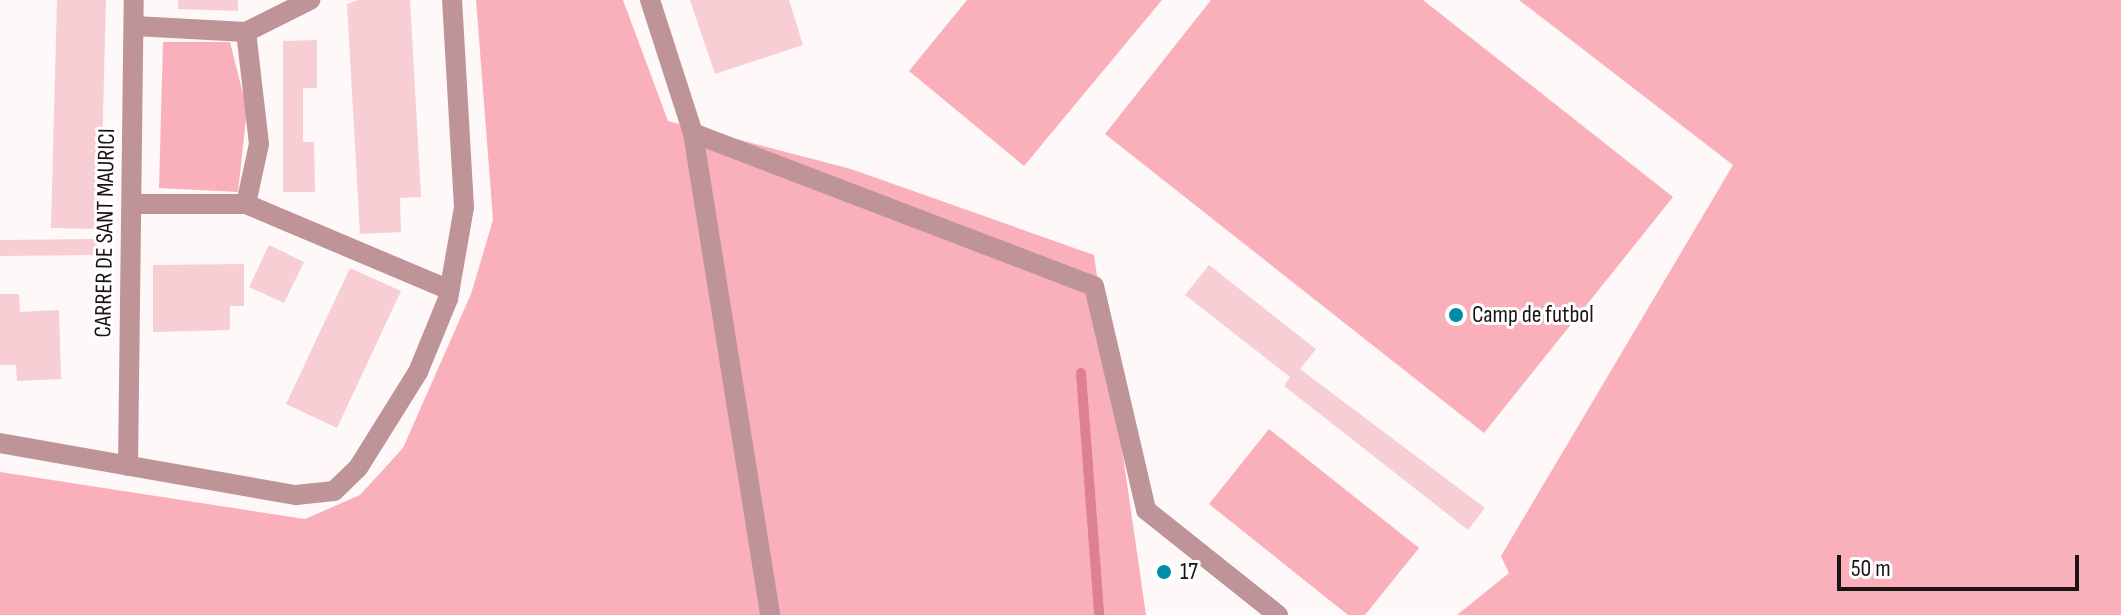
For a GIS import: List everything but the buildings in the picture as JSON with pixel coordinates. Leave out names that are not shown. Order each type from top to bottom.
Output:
[{"type":"street","name":"CARRER DE SANT MAURICI","points":[[128,466],[134,0]]},
{"type":"street","points":[[134,26],[246,32],[310,0]]},
{"type":"street","points":[[0,443],[296,495],[334,491],[388,425],[450,290],[464,207],[452,0]]},
{"type":"street","points":[[650,0],[693,133],[770,615]]},
{"type":"street","points":[[246,32],[259,144],[246,204]]},
{"type":"street","points":[[693,133],[1094,286],[1146,510],[1278,615]]},
{"type":"street","points":[[132,204],[246,204],[450,290]]},
{"type":"shaded area","points":[[476,0],[623,0],[668,121],[851,169],[1094,255],[1146,615],[0,615],[0,472],[305,519],[360,495],[403,448],[471,294],[493,220]]},
{"type":"shaded area","points":[[967,0],[1162,0],[1024,166],[909,71]]},
{"type":"shaded area","name":"Camp de futbol","points":[[1211,0],[1423,0],[1673,197],[1484,433],[1105,134]]},
{"type":"shaded area","points":[[1519,0],[2121,0],[2121,615],[1457,615],[1509,573],[1501,556],[1733,165]]},
{"type":"shaded area","points":[[163,42],[230,42],[247,110],[238,192],[159,188]]},
{"type":"shaded area","points":[[1269,429],[1419,548],[1365,615],[1348,615],[1209,504]]},
{"type":"waterway","points":[[1081,373],[1099,615]]},
{"type":"place","name":"Camp de futbol","points":[[1456,315]]},
{"type":"place","name":"17","points":[[1164,572]]}]
